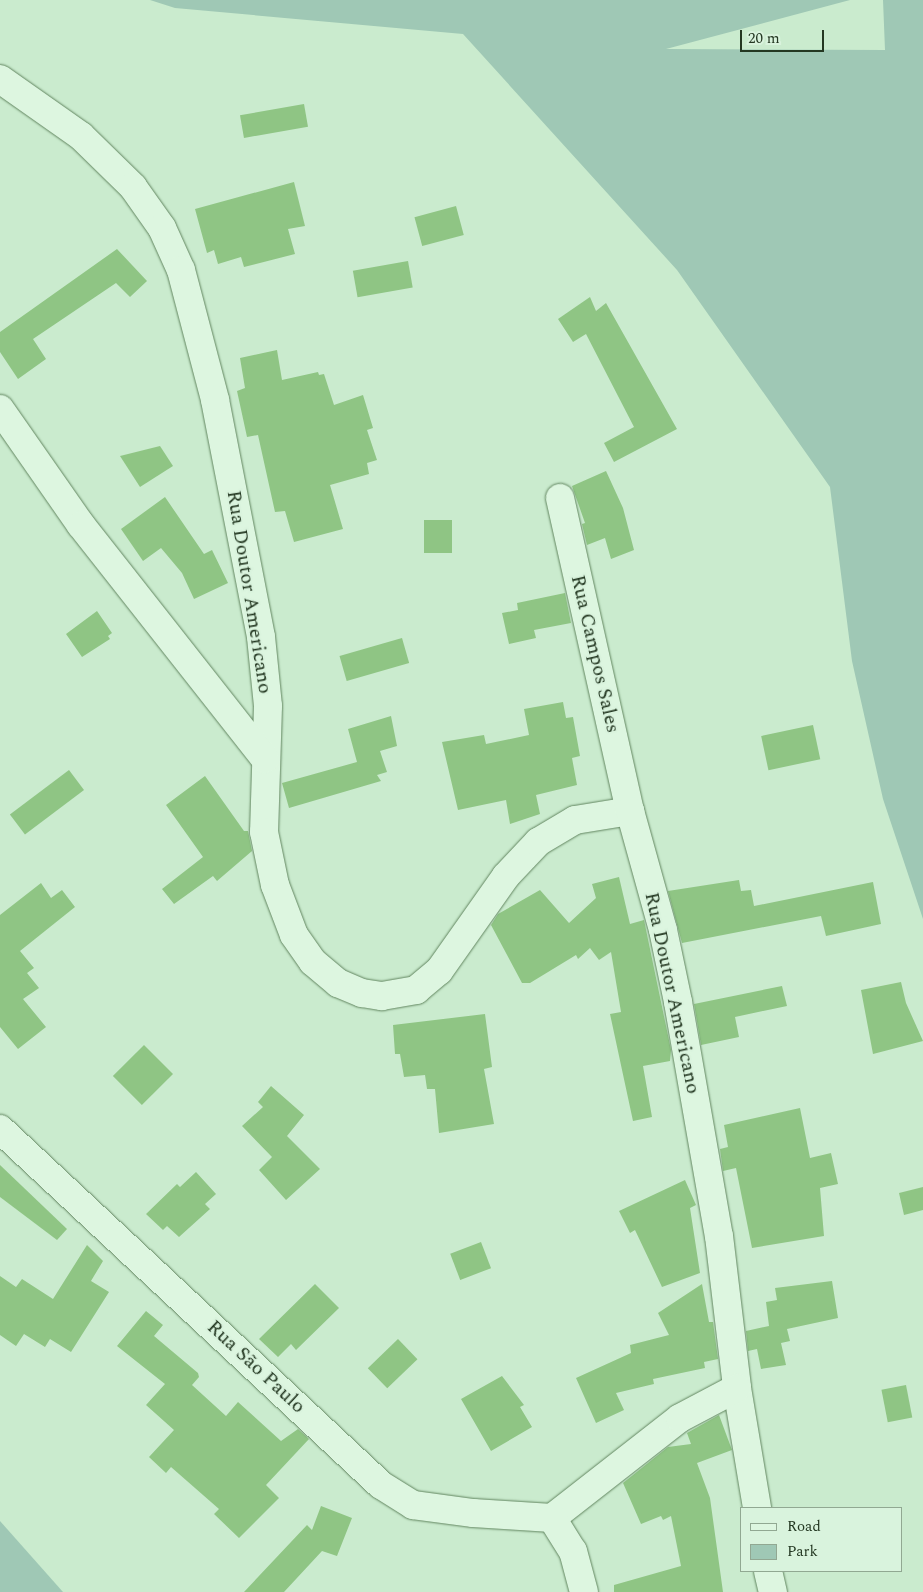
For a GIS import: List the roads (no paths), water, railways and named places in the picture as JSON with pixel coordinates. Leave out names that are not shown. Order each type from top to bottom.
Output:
[{"type":"street","name":"Rua Doutor Americano","points":[[0,78],[81,136],[133,187],[162,228],[181,270],[214,400],[252,588],[268,706],[264,832],[275,886],[294,935],[313,962],[338,983],[362,993],[382,996],[416,990],[430,980],[506,876],[547,834],[575,820],[630,811],[663,930],[678,1002],[719,1236],[737,1388],[757,1507]]},
{"type":"street","points":[[0,409],[81,525],[265,759]]},
{"type":"street","name":"Rua Campos Sales","points":[[560,498],[630,811]]},
{"type":"street","name":"Rua São Paulo","points":[[0,1129],[381,1484],[413,1505],[457,1512],[552,1518]]},
{"type":"street","points":[[584,1592],[574,1551],[552,1518],[672,1424],[737,1388]]},
{"type":"street","points":[[768,1572],[773,1592]]}]
